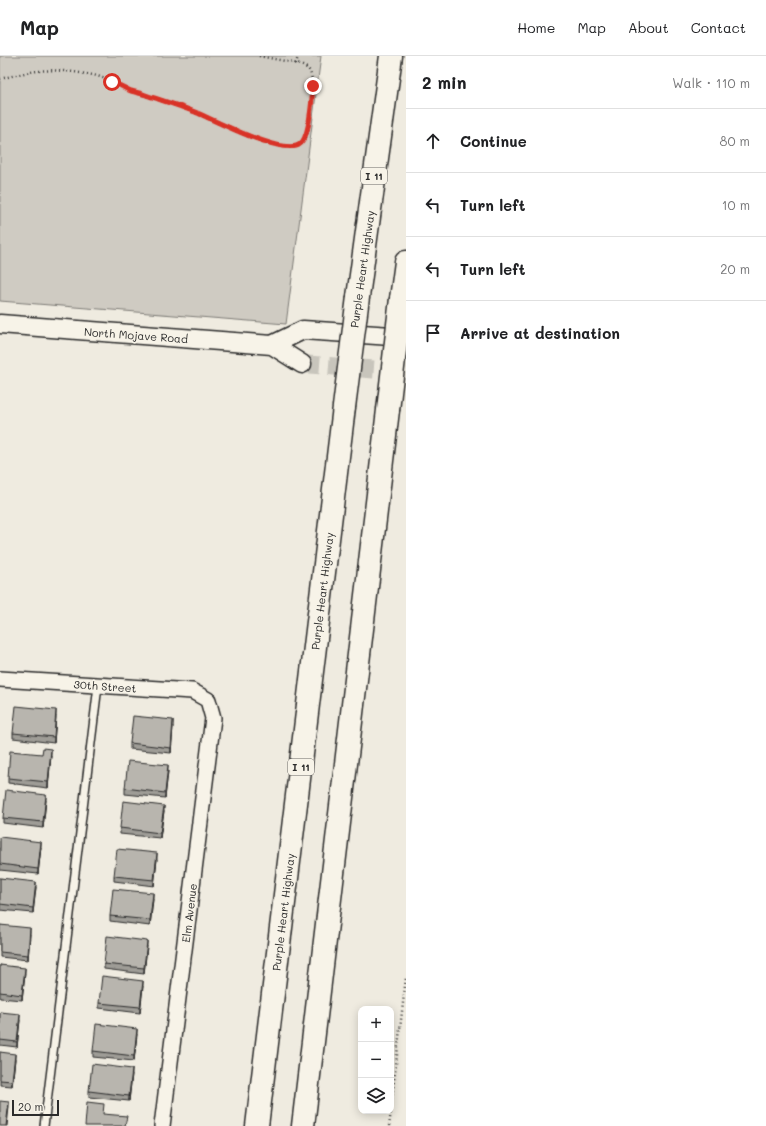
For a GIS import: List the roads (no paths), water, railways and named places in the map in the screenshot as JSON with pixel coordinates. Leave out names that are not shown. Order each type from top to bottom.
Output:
[{"type":"highway","name":"Purple Heart Highway","points":[[257,1126],[344,407],[391,56]]},
{"type":"highway","points":[[303,1126],[406,262]]},
{"type":"street","name":"North Mojave Road","points":[[0,324],[272,345],[302,364]]},
{"type":"street","points":[[272,345],[303,330],[406,338]]},
{"type":"street","name":"30th Street","points":[[0,679],[192,691],[208,700]]},
{"type":"street","name":"Elm Avenue","points":[[162,1126],[213,718],[208,700]]},
{"type":"lane","points":[[44,1126],[98,686]]},
{"type":"tunnel","points":[[302,364],[406,372]]}]
